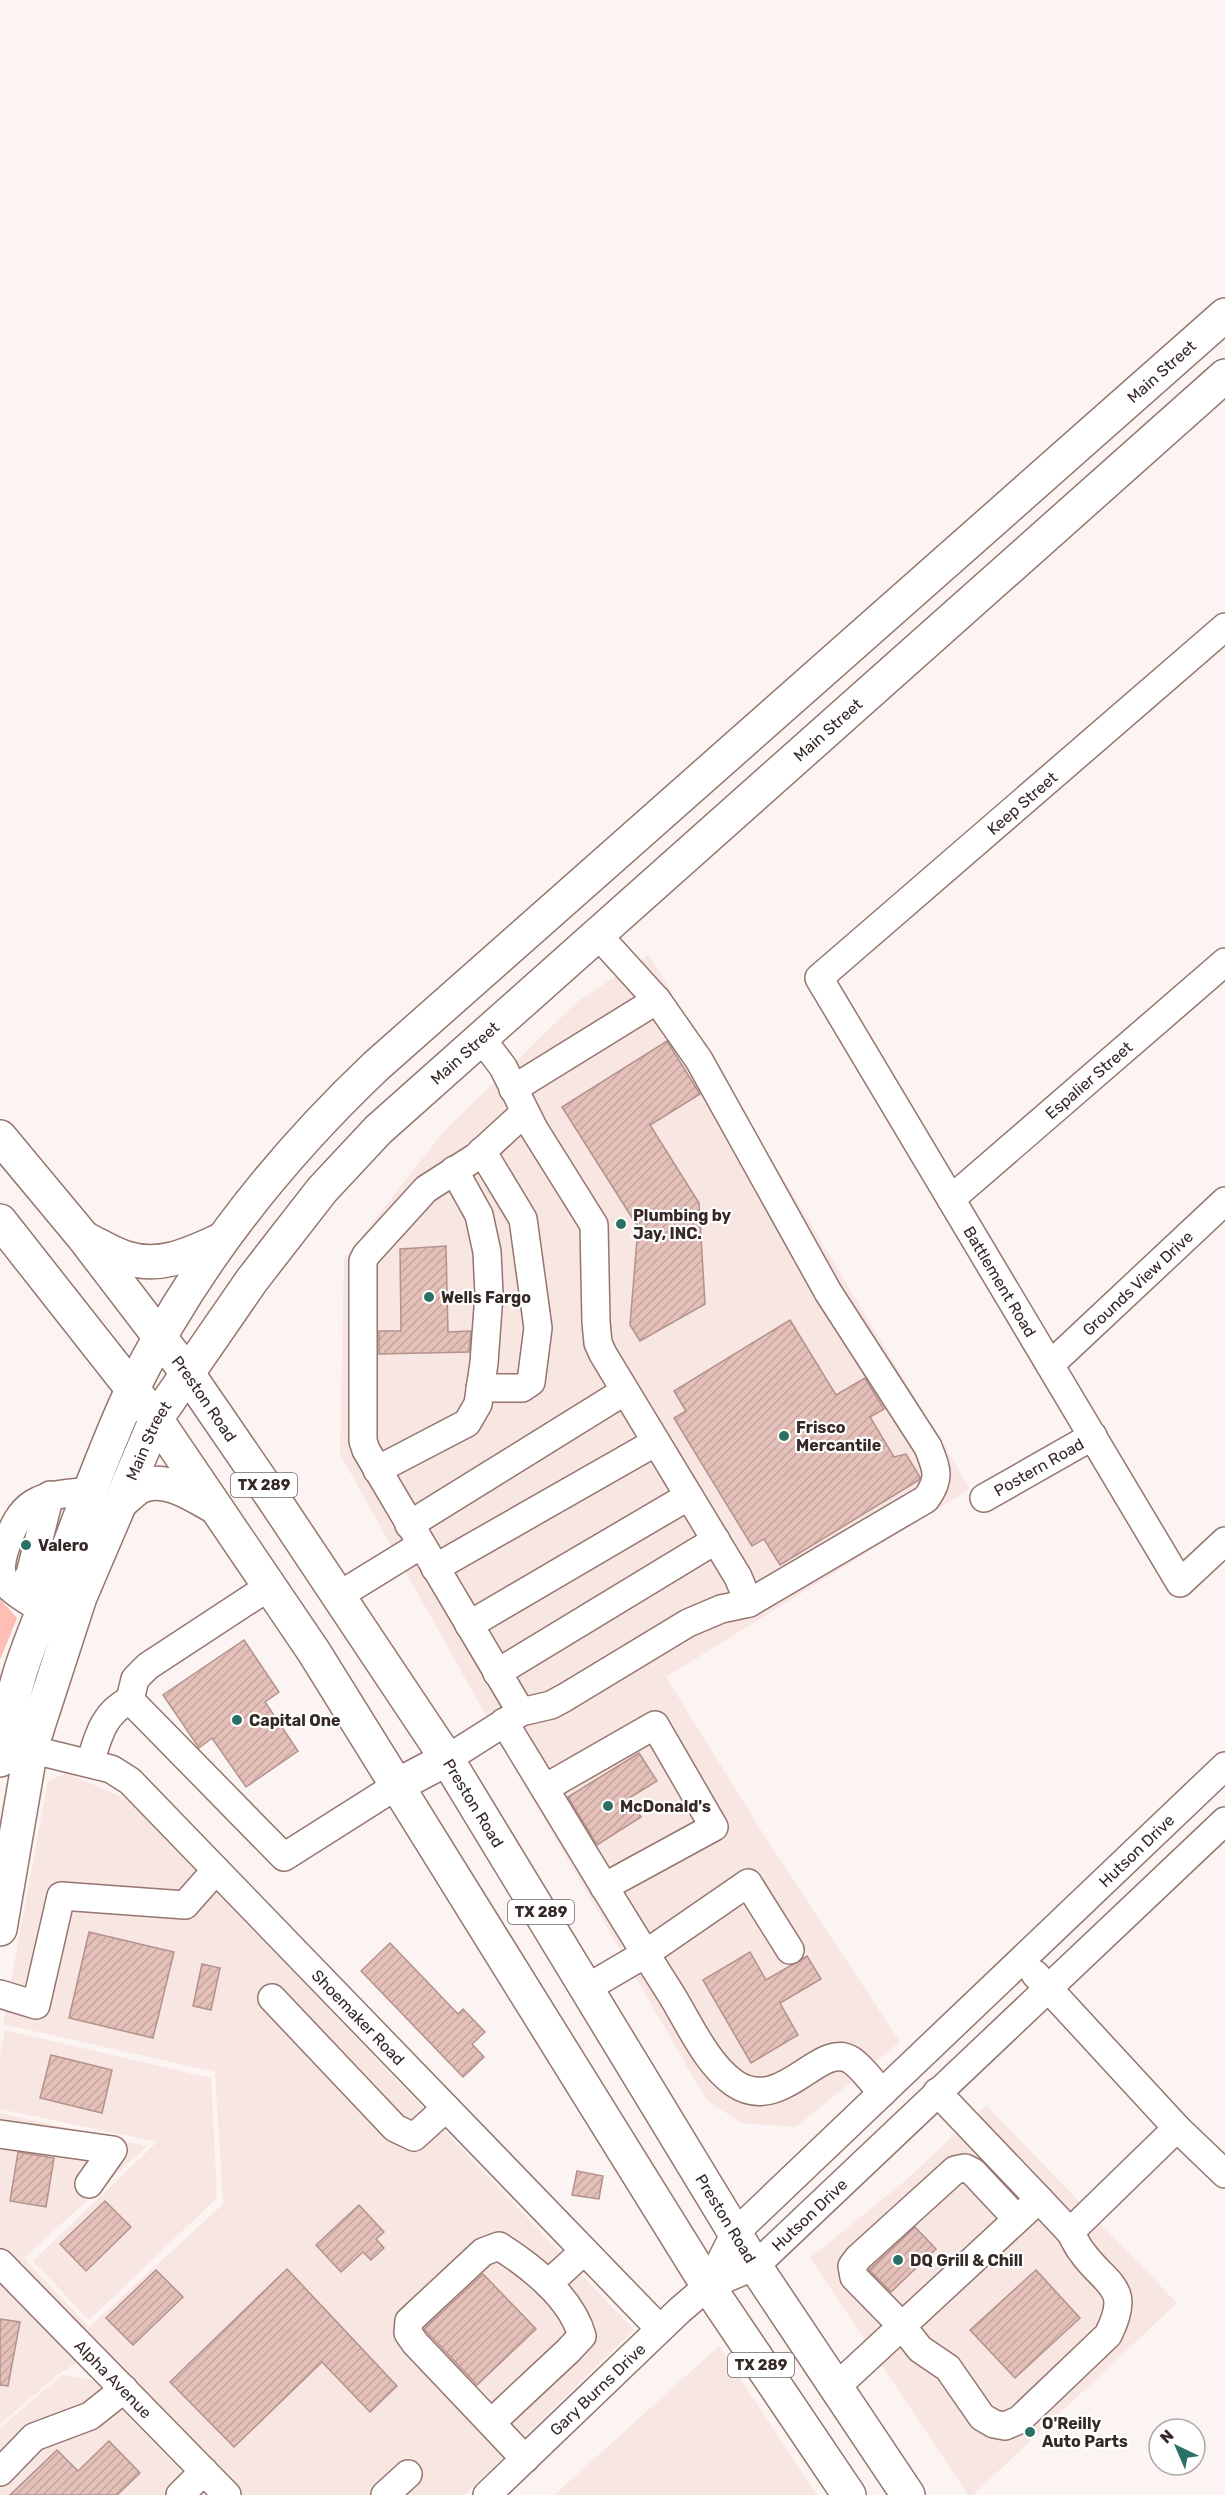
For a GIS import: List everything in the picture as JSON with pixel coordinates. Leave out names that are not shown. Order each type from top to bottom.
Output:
[{"type":"main road","name":"Main Street","points":[[0,1929],[9,1748],[20,1675],[90,1491],[133,1388],[160,1339],[221,1240],[275,1171],[330,1109],[385,1058],[1225,315]]},
{"type":"main road","name":"Main Street","points":[[9,1748],[80,1597],[156,1419],[252,1280],[322,1190],[378,1130],[1225,376]]},
{"type":"main road","points":[[567,898],[598,934]]},
{"type":"main road","name":"Preston Road","points":[[0,1137],[84,1238],[188,1374],[447,1759],[755,2266],[908,2495]]},
{"type":"main road","points":[[84,1238],[125,1258],[150,1262],[180,1258],[221,1240]]},
{"type":"main road","name":"TX 289","points":[[6,1241],[133,1388],[270,1586],[314,1652],[396,1786],[530,1996],[708,2286],[849,2495]]},
{"type":"main road","points":[[120,1503],[140,1487],[175,1486],[217,1508]]},
{"type":"main road","points":[[396,1786],[447,1759]]},
{"type":"street","name":"Keep Street","points":[[819,978],[1225,627]]},
{"type":"street","points":[[447,1759],[512,1717],[551,1705],[704,1615],[749,1603],[926,1499],[936,1486],[936,1467],[928,1447],[828,1292],[699,1060],[657,1000],[598,934]]},
{"type":"street","name":"Espalier Street","points":[[951,1200],[1225,962]]},
{"type":"street","name":"Battlement Road","points":[[819,978],[1180,1583],[1225,1541]]},
{"type":"street","points":[[657,1000],[519,1101],[482,1151],[419,1195],[366,1255],[363,1261],[363,1441],[377,1470],[497,1673],[512,1717],[545,1788],[645,1954],[712,2059],[735,2083],[753,2091],[772,2091],[826,2060],[840,2056],[851,2060],[882,2093]]},
{"type":"street","points":[[481,1038],[503,1067],[519,1101],[594,1225],[598,1343],[738,1577],[749,1603]]},
{"type":"street","points":[[480,1388],[522,1388],[531,1382],[538,1328],[523,1219],[482,1151]]},
{"type":"street","points":[[377,1470],[467,1422],[478,1404],[489,1294],[487,1252],[479,1215],[454,1170]]},
{"type":"street","name":"Grounds View Drive","points":[[1050,1365],[1225,1200]]},
{"type":"street","points":[[338,1596],[415,1535],[625,1391]]},
{"type":"street","name":"Postern Road","points":[[984,1498],[1092,1436]]},
{"type":"street","points":[[435,1568],[656,1442]]},
{"type":"street","points":[[44,1611],[18,1594],[5,1582],[2,1560],[7,1543],[24,1510],[50,1495],[90,1491]]},
{"type":"street","points":[[469,1625],[689,1496]]},
{"type":"street","points":[[497,1673],[716,1540]]},
{"type":"street","points":[[130,1700],[135,1678],[148,1666],[270,1586]]},
{"type":"street","points":[[90,1763],[102,1725],[120,1705],[130,1700]]},
{"type":"street","points":[[130,1700],[284,1857],[396,1786]]},
{"type":"street","points":[[545,1788],[655,1725],[714,1827],[604,1887]]},
{"type":"street","name":"Shoemaker Road","points":[[9,1748],[90,1763],[111,1769],[130,1781],[659,2328]]},
{"type":"street","name":"Hutson Drive","points":[[708,2286],[735,2233],[1224,1768]]},
{"type":"street","name":"Hutson Drive","points":[[708,2286],[755,2266],[1047,1987],[1225,1821]]},
{"type":"street","points":[[0,1994],[36,2005],[61,1896],[185,1905],[216,1870]]},
{"type":"street","points":[[587,1988],[645,1954],[748,1883],[790,1950]]},
{"type":"street","points":[[1022,1960],[1177,2128],[1225,2174]]},
{"type":"street","points":[[272,1998],[395,2128],[414,2137],[446,2108]]},
{"type":"street","points":[[937,2092],[1070,2232],[1082,2253],[1114,2287],[1119,2303],[1116,2319],[1108,2335],[1018,2420],[1005,2426],[994,2424],[982,2417],[948,2368],[920,2349],[902,2326],[854,2277],[852,2266],[955,2170],[965,2168],[973,2172],[1017,2219]]},
{"type":"street","points":[[1070,2232],[1177,2128]]},
{"type":"street","points":[[0,2133],[113,2150],[89,2184]]},
{"type":"street","points":[[836,2388],[1038,2199]]},
{"type":"street","points":[[490,2423],[582,2336],[578,2320],[548,2284],[499,2246],[483,2252],[409,2321],[408,2333],[415,2343],[490,2423],[525,2459]]},
{"type":"street","points":[[548,2284],[584,2251]]},
{"type":"street","name":"Alpha Avenue","points":[[0,2263],[227,2495]]},
{"type":"street","name":"Gary Burns Drive","points":[[487,2495],[659,2328],[708,2286]]},
{"type":"street","points":[[0,2472],[34,2437],[90,2416],[124,2389]]},
{"type":"street","points":[[180,2495],[204,2471]]},
{"type":"street","points":[[385,2495],[408,2474]]},
{"type":"shaded area","points":[[649,955],[970,1489],[666,1677],[764,1835],[900,2042],[796,2127],[742,2123],[707,2101],[514,1766],[340,1454],[344,1259],[444,1131],[578,1001]]},
{"type":"shaded area","points":[[0,1599],[17,1618],[0,1660]]},
{"type":"shaded area","points":[[67,1773],[131,1801],[634,2330],[464,2495],[243,2495],[100,2349],[60,2373],[0,2424],[0,2113],[147,2146],[24,2258],[89,2327],[223,2204],[215,2072],[3,2024],[48,1781]]},
{"type":"shaded area","points":[[5,2030],[211,2078],[217,2198],[89,2320],[33,2261],[157,2142],[0,2109],[0,2054]]},
{"type":"shaded area","points":[[986,2105],[1177,2303],[973,2495],[968,2495],[810,2258],[906,2180]]},
{"type":"shaded area","points":[[719,2346],[817,2495],[554,2495]]},
{"type":"shaded area","points":[[62,2375],[92,2380],[204,2495],[0,2495],[0,2428]]},
{"type":"building","points":[[667,1041],[700,1094],[650,1125],[699,1203],[705,1304],[640,1341],[630,1325],[638,1227],[562,1107]]},
{"type":"building","points":[[446,1246],[448,1332],[471,1331],[469,1352],[379,1354],[379,1331],[401,1331],[400,1249]]},
{"type":"building","name":"Frisco Mercantile","points":[[790,1320],[836,1395],[865,1378],[884,1409],[870,1417],[894,1457],[906,1454],[920,1477],[919,1480],[780,1565],[764,1539],[752,1546],[674,1418],[686,1411],[674,1391]]},
{"type":"building","points":[[244,1640],[279,1692],[265,1702],[298,1751],[246,1787],[212,1738],[199,1748],[163,1695]]},
{"type":"building","points":[[639,1753],[657,1781],[629,1798],[641,1817],[597,1845],[568,1797]]},
{"type":"building","points":[[89,1932],[174,1952],[153,2038],[69,2018]]},
{"type":"building","points":[[390,1943],[458,2014],[463,2009],[485,2032],[472,2044],[484,2057],[463,2077],[361,1971]]},
{"type":"building","points":[[750,1952],[766,1980],[807,1956],[821,1979],[780,2003],[798,2035],[751,2063],[703,1980]]},
{"type":"building","points":[[202,1964],[220,1968],[211,2010],[193,2006]]},
{"type":"building","points":[[51,2055],[112,2070],[102,2113],[40,2098]]},
{"type":"building","points":[[18,2152],[54,2158],[46,2207],[10,2201]]},
{"type":"building","points":[[577,2171],[603,2176],[599,2199],[572,2195]]},
{"type":"building","points":[[105,2201],[131,2227],[86,2271],[60,2244]]},
{"type":"building","points":[[359,2205],[384,2232],[376,2239],[384,2248],[371,2260],[363,2252],[341,2272],[316,2245]]},
{"type":"building","name":"DQ Grill & Chill","points":[[915,2227],[936,2249],[891,2292],[869,2270]]},
{"type":"building","points":[[287,2269],[397,2386],[370,2412],[322,2362],[234,2447],[170,2382]]},
{"type":"building","points":[[156,2270],[183,2297],[133,2345],[106,2318]]},
{"type":"building","points":[[1036,2270],[1080,2318],[1015,2378],[970,2330]]},
{"type":"building","points":[[483,2274],[536,2329],[477,2385],[424,2329]]},
{"type":"building","points":[[0,2319],[20,2322],[8,2386],[0,2385]]},
{"type":"building","points":[[109,2441],[140,2473],[117,2495],[10,2495],[57,2450],[78,2471]]},
{"type":"place","name":"Plumbing by Jay, INC.","points":[[621,1224]]},
{"type":"place","name":"Wells Fargo","points":[[429,1297]]},
{"type":"place","name":"Frisco Mercantile","points":[[784,1436]]},
{"type":"place","name":"Valero","points":[[26,1545]]},
{"type":"place","name":"Capital One","points":[[237,1720]]},
{"type":"place","name":"McDonald's","points":[[608,1806]]},
{"type":"place","name":"DQ Grill & Chill","points":[[898,2260]]},
{"type":"place","name":"O'Reilly Auto Parts","points":[[1030,2432]]}]
